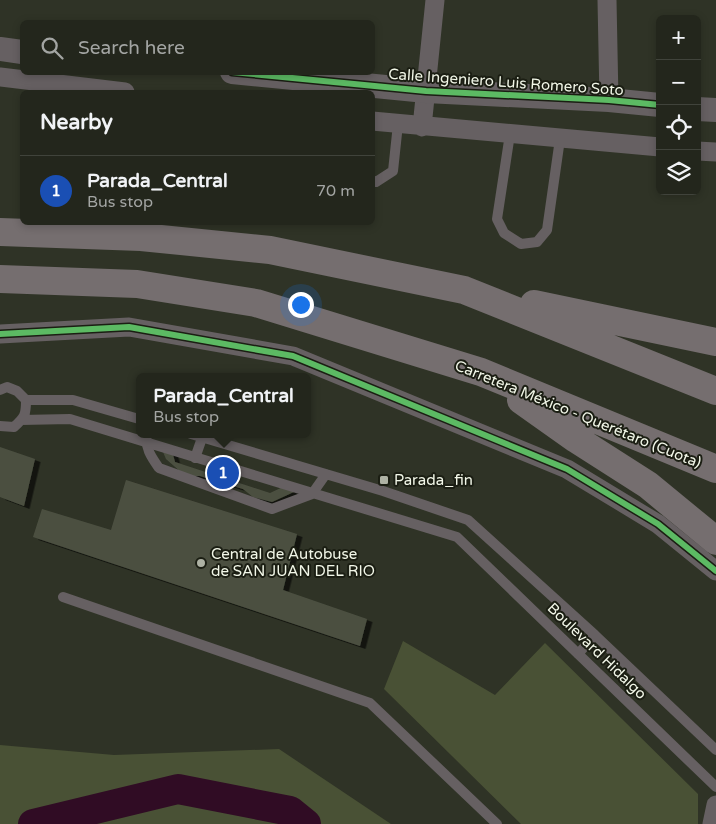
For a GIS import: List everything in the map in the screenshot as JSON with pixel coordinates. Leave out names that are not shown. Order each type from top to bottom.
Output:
[{"type":"highway","points":[[0,232],[141,237],[270,250],[716,342]]},
{"type":"highway","name":"Carretera México - Querétaro (Cuota)","points":[[0,279],[137,284],[256,303],[481,372],[716,469]]},
{"type":"highway","points":[[464,290],[716,391]]},
{"type":"highway","points":[[481,372],[576,439],[648,485],[716,542]]},
{"type":"street","points":[[422,126],[435,0]]},
{"type":"street","points":[[607,0],[609,100]]},
{"type":"street","points":[[13,51],[1,78],[107,90]]},
{"type":"street","name":"Calle Ingeniero Luis Romero Soto","points":[[263,75],[426,91],[609,100],[656,105]]},
{"type":"street","points":[[701,109],[716,110]]},
{"type":"street","points":[[375,121],[656,147]]},
{"type":"street","points":[[701,151],[716,152]]},
{"type":"street","points":[[0,334],[130,327],[293,356],[567,470],[658,524],[716,571]]},
{"type":"street","points":[[712,824],[716,805]]},
{"type":"lane","points":[[375,182],[393,171],[398,124]]},
{"type":"lane","points":[[510,134],[498,219],[504,233],[521,244],[537,242],[548,230],[560,139]]},
{"type":"lane","points":[[0,390],[7,387],[17,392],[26,400],[73,400],[136,418]]},
{"type":"lane","points":[[0,426],[14,427],[21,420],[26,413],[26,400]]},
{"type":"lane","points":[[21,420],[70,419],[136,436]]},
{"type":"lane","points":[[146,438],[195,458],[312,494]]},
{"type":"lane","points":[[146,438],[150,455],[159,468],[272,509],[312,494],[326,474],[202,438],[195,458]]},
{"type":"lane","name":"Boulevard Hidalgo","points":[[326,474],[468,520],[595,635],[716,750]]},
{"type":"lane","name":"Boulevard Hidalgo","points":[[312,494],[457,537],[716,787]]},
{"type":"lane","points":[[63,597],[370,703],[496,824]]},
{"type":"lane","points":[[578,654],[595,635]]},
{"type":"green space","points":[[403,641],[495,695],[545,643],[698,794],[698,824],[521,824],[384,689]]},
{"type":"green space","points":[[0,745],[114,755],[279,749],[391,824],[0,824]]},
{"type":"building","points":[[0,447],[35,459],[24,506],[0,497]]},
{"type":"building","points":[[161,447],[172,451],[175,462],[270,493],[285,486],[296,491],[272,502],[253,497],[243,489],[200,476],[182,473],[166,459]]},
{"type":"building","name":"Central de Autobuse de SAN JUAN DEL RIO","points":[[126,480],[297,534],[283,590],[367,619],[360,646],[33,537],[42,509],[111,530]]},
{"type":"waterway","points":[[33,824],[178,789],[290,811],[306,824]]},
{"type":"cycle path","points":[[263,75],[426,91],[609,100],[656,105]]},
{"type":"cycle path","points":[[0,334],[129,327],[293,356],[567,469],[658,524],[716,571]]},
{"type":"place","name":"Parada_Central","points":[[223,473]]},
{"type":"place","name":"Parada_fin","points":[[384,480]]},
{"type":"place","name":"Central de Autobuse de SAN JUAN DEL RIO","points":[[201,563]]}]
